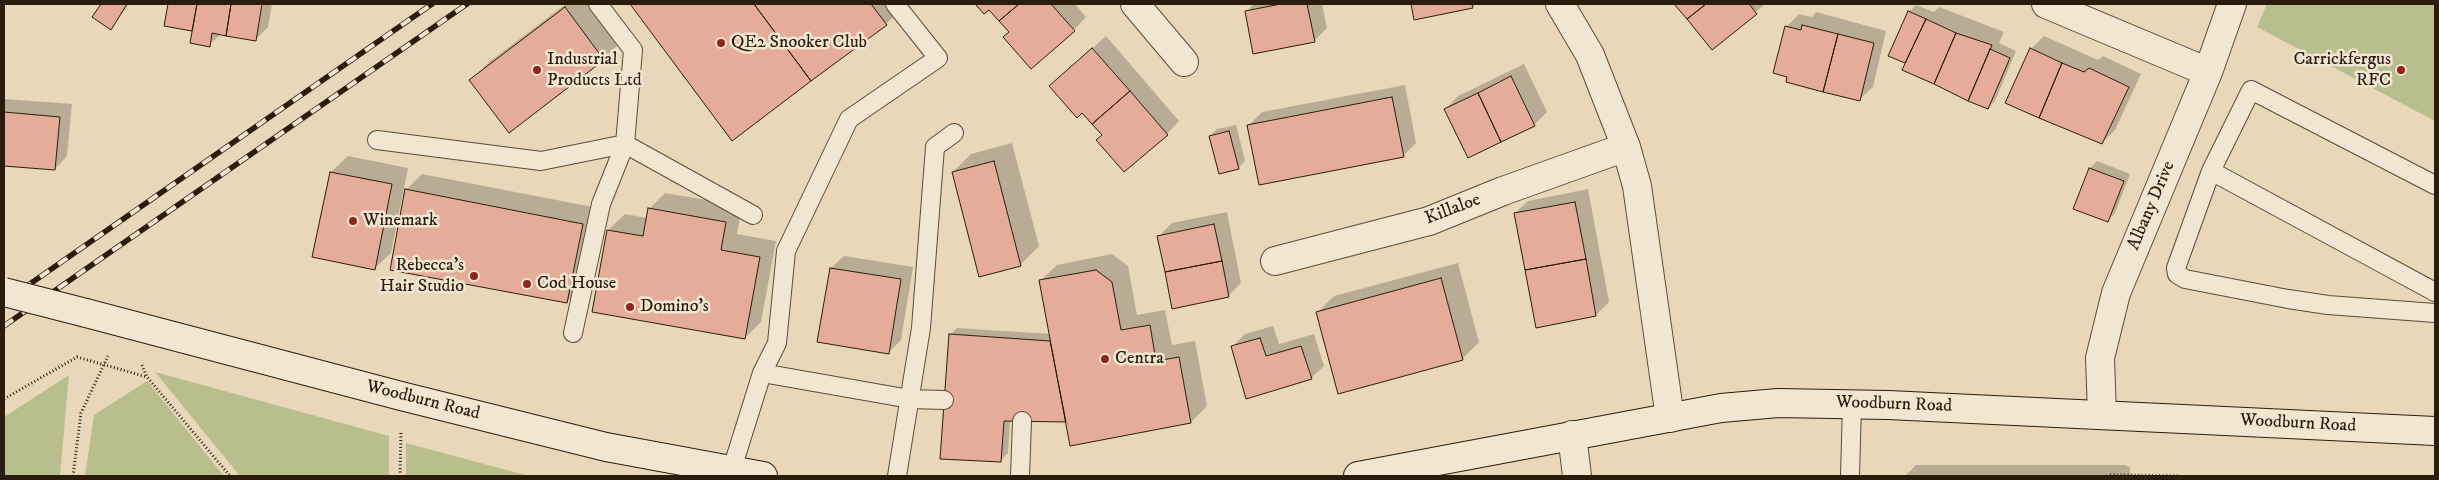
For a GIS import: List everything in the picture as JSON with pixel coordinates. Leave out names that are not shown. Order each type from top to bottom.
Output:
[{"type":"street","points":[[1560,4],[1590,55],[1626,148],[1637,186],[1670,418]]},
{"type":"street","points":[[2046,4],[2208,72]]},
{"type":"street","name":"Albany Drive","points":[[2102,414],[2100,358],[2116,293],[2208,72],[2232,4]]},
{"type":"street","points":[[1137,5],[1184,62]]},
{"type":"street","name":"Killaloe","points":[[1275,261],[1429,221],[1503,190],[1626,148]]},
{"type":"street","name":"Woodburn Road","points":[[4,292],[401,396],[606,447],[731,472],[764,476]]},
{"type":"street","name":"Woodburn Road","points":[[1358,476],[1721,408],[1778,403],[1852,404],[2102,414],[2435,431]]},
{"type":"street","points":[[1572,435],[1576,476]]},
{"type":"lane","points":[[573,333],[601,204],[625,144],[633,50],[598,4]]},
{"type":"lane","points":[[731,472],[762,373],[777,343],[786,251],[849,119],[938,58],[895,4]]},
{"type":"lane","points":[[2435,185],[2251,90],[2211,171],[2176,268],[2177,274],[2185,278],[2312,303],[2435,313]]},
{"type":"lane","points":[[897,476],[921,328],[935,147],[954,133]]},
{"type":"lane","points":[[377,140],[541,161],[625,144],[753,216]]},
{"type":"lane","points":[[2211,171],[2435,292]]},
{"type":"lane","points":[[762,373],[910,399],[944,400]]},
{"type":"lane","points":[[1850,476],[1852,404]]},
{"type":"lane","points":[[1020,476],[1022,421]]},
{"type":"path","points":[[73,476],[81,413],[123,323]]},
{"type":"path","points":[[123,323],[147,377],[230,476]]},
{"type":"path","points":[[4,400],[77,356],[147,377]]},
{"type":"path","points":[[400,476],[401,396]]},
{"type":"path","points":[[2107,476],[2108,474],[2180,476]]},
{"type":"green space","name":"Carrickfergus RFC","points":[[2267,4],[2435,4],[2435,121],[2257,27]]},
{"type":"green space","points":[[155,372],[389,436],[389,476],[240,476]]},
{"type":"green space","points":[[69,375],[60,476],[4,476],[4,417]]},
{"type":"green space","points":[[147,381],[224,476],[85,476],[94,415]]},
{"type":"green space","points":[[406,443],[529,476],[406,476]]},
{"type":"building","points":[[101,4],[127,4],[111,30],[92,17]]},
{"type":"building","points":[[168,4],[197,4],[192,31],[164,26]]},
{"type":"building","points":[[197,4],[231,4],[226,36],[212,33],[210,47],[190,43]]},
{"type":"building","points":[[231,4],[262,4],[256,41],[226,36]]},
{"type":"building","name":"QE2 Snooker Club","points":[[630,4],[754,4],[811,81],[732,141]]},
{"type":"building","points":[[754,4],[871,4],[887,25],[811,81]]},
{"type":"building","points":[[975,4],[1019,4],[999,21],[989,10],[984,14]]},
{"type":"building","points":[[1019,4],[1051,4],[1075,31],[1031,69],[1003,37],[1009,32],[999,21]]},
{"type":"building","points":[[1281,4],[1307,4],[1315,42],[1253,54],[1245,11]]},
{"type":"building","points":[[1411,4],[1472,4],[1473,8],[1414,20]]},
{"type":"building","points":[[1674,4],[1706,4],[1687,19]]},
{"type":"building","points":[[1706,4],[1749,4],[1757,14],[1712,50],[1687,19]]},
{"type":"building","name":"Industrial Products Ltd","points":[[565,7],[604,60],[509,133],[469,80]]},
{"type":"building","points":[[1908,11],[1926,19],[1905,63],[1888,56]]},
{"type":"building","points":[[1926,19],[1956,33],[1934,84],[1902,70]]},
{"type":"building","points":[[1802,25],[1838,34],[1823,92],[1786,82],[1787,77],[1773,73],[1785,26],[1801,30]]},
{"type":"building","points":[[1956,33],[1992,45],[1968,101],[1934,84]]},
{"type":"building","points":[[1838,34],[1874,43],[1860,101],[1823,92]]},
{"type":"building","points":[[1092,48],[1130,91],[1092,124],[1082,113],[1077,118],[1049,86]]},
{"type":"building","points":[[2030,48],[2062,63],[2039,118],[2005,103]]},
{"type":"building","points":[[1990,49],[2010,58],[1988,109],[1968,101]]},
{"type":"building","points":[[2062,63],[2084,72],[2089,68],[2129,87],[2102,144],[2039,118]]},
{"type":"building","points":[[1511,76],[1535,126],[1501,142],[1478,93]]},
{"type":"building","points":[[1130,91],[1168,135],[1124,172],[1096,140],[1102,135],[1092,124]]},
{"type":"building","points":[[1478,93],[1501,142],[1468,158],[1444,109]]},
{"type":"building","points":[[1392,97],[1404,157],[1259,185],[1247,125]]},
{"type":"building","points":[[4,112],[60,117],[55,170],[4,166]]},
{"type":"building","points":[[1229,131],[1239,169],[1219,174],[1209,136]]},
{"type":"building","points":[[994,161],[1021,266],[979,277],[952,172]]},
{"type":"building","points":[[2089,168],[2124,181],[2108,222],[2073,209]]},
{"type":"building","name":"Winemark","points":[[330,172],[392,184],[375,270],[312,257]]},
{"type":"building","points":[[405,189],[583,224],[567,303],[390,270]]},
{"type":"building","points":[[1575,202],[1586,259],[1525,270],[1514,213]]},
{"type":"building","points":[[648,208],[726,222],[721,250],[760,257],[745,339],[592,312],[607,230],[643,236]]},
{"type":"building","points":[[1214,224],[1222,261],[1165,272],[1157,236]]},
{"type":"building","points":[[1586,259],[1596,316],[1536,328],[1525,270]]},
{"type":"building","points":[[1222,261],[1229,297],[1172,309],[1165,272]]},
{"type":"building","points":[[830,268],[901,279],[889,354],[817,342]]},
{"type":"building","name":"Centra","points":[[1096,270],[1112,282],[1121,330],[1150,325],[1156,361],[1179,357],[1191,423],[1070,446],[1039,280]]},
{"type":"building","points":[[1441,278],[1463,360],[1338,394],[1316,312]]},
{"type":"building","points":[[949,334],[1050,341],[1066,422],[1004,421],[1001,462],[940,459]]},
{"type":"building","points":[[1260,338],[1266,356],[1301,346],[1312,379],[1246,399],[1231,346]]},
{"type":"railway","points":[[4,302],[432,4]]},
{"type":"railway","points":[[4,326],[467,4]]},
{"type":"place","name":"QE2 Snooker Club","points":[[721,43]]},
{"type":"place","name":"Industrial Products Ltd","points":[[537,70]]},
{"type":"place","name":"Carrickfergus RFC","points":[[2401,70]]},
{"type":"place","name":"Winemark","points":[[353,221]]},
{"type":"place","name":"Rebecca's Hair Studio","points":[[474,276]]},
{"type":"place","name":"Cod House","points":[[527,284]]},
{"type":"place","name":"Domino's","points":[[630,307]]},
{"type":"place","name":"Centra","points":[[1105,359]]}]
